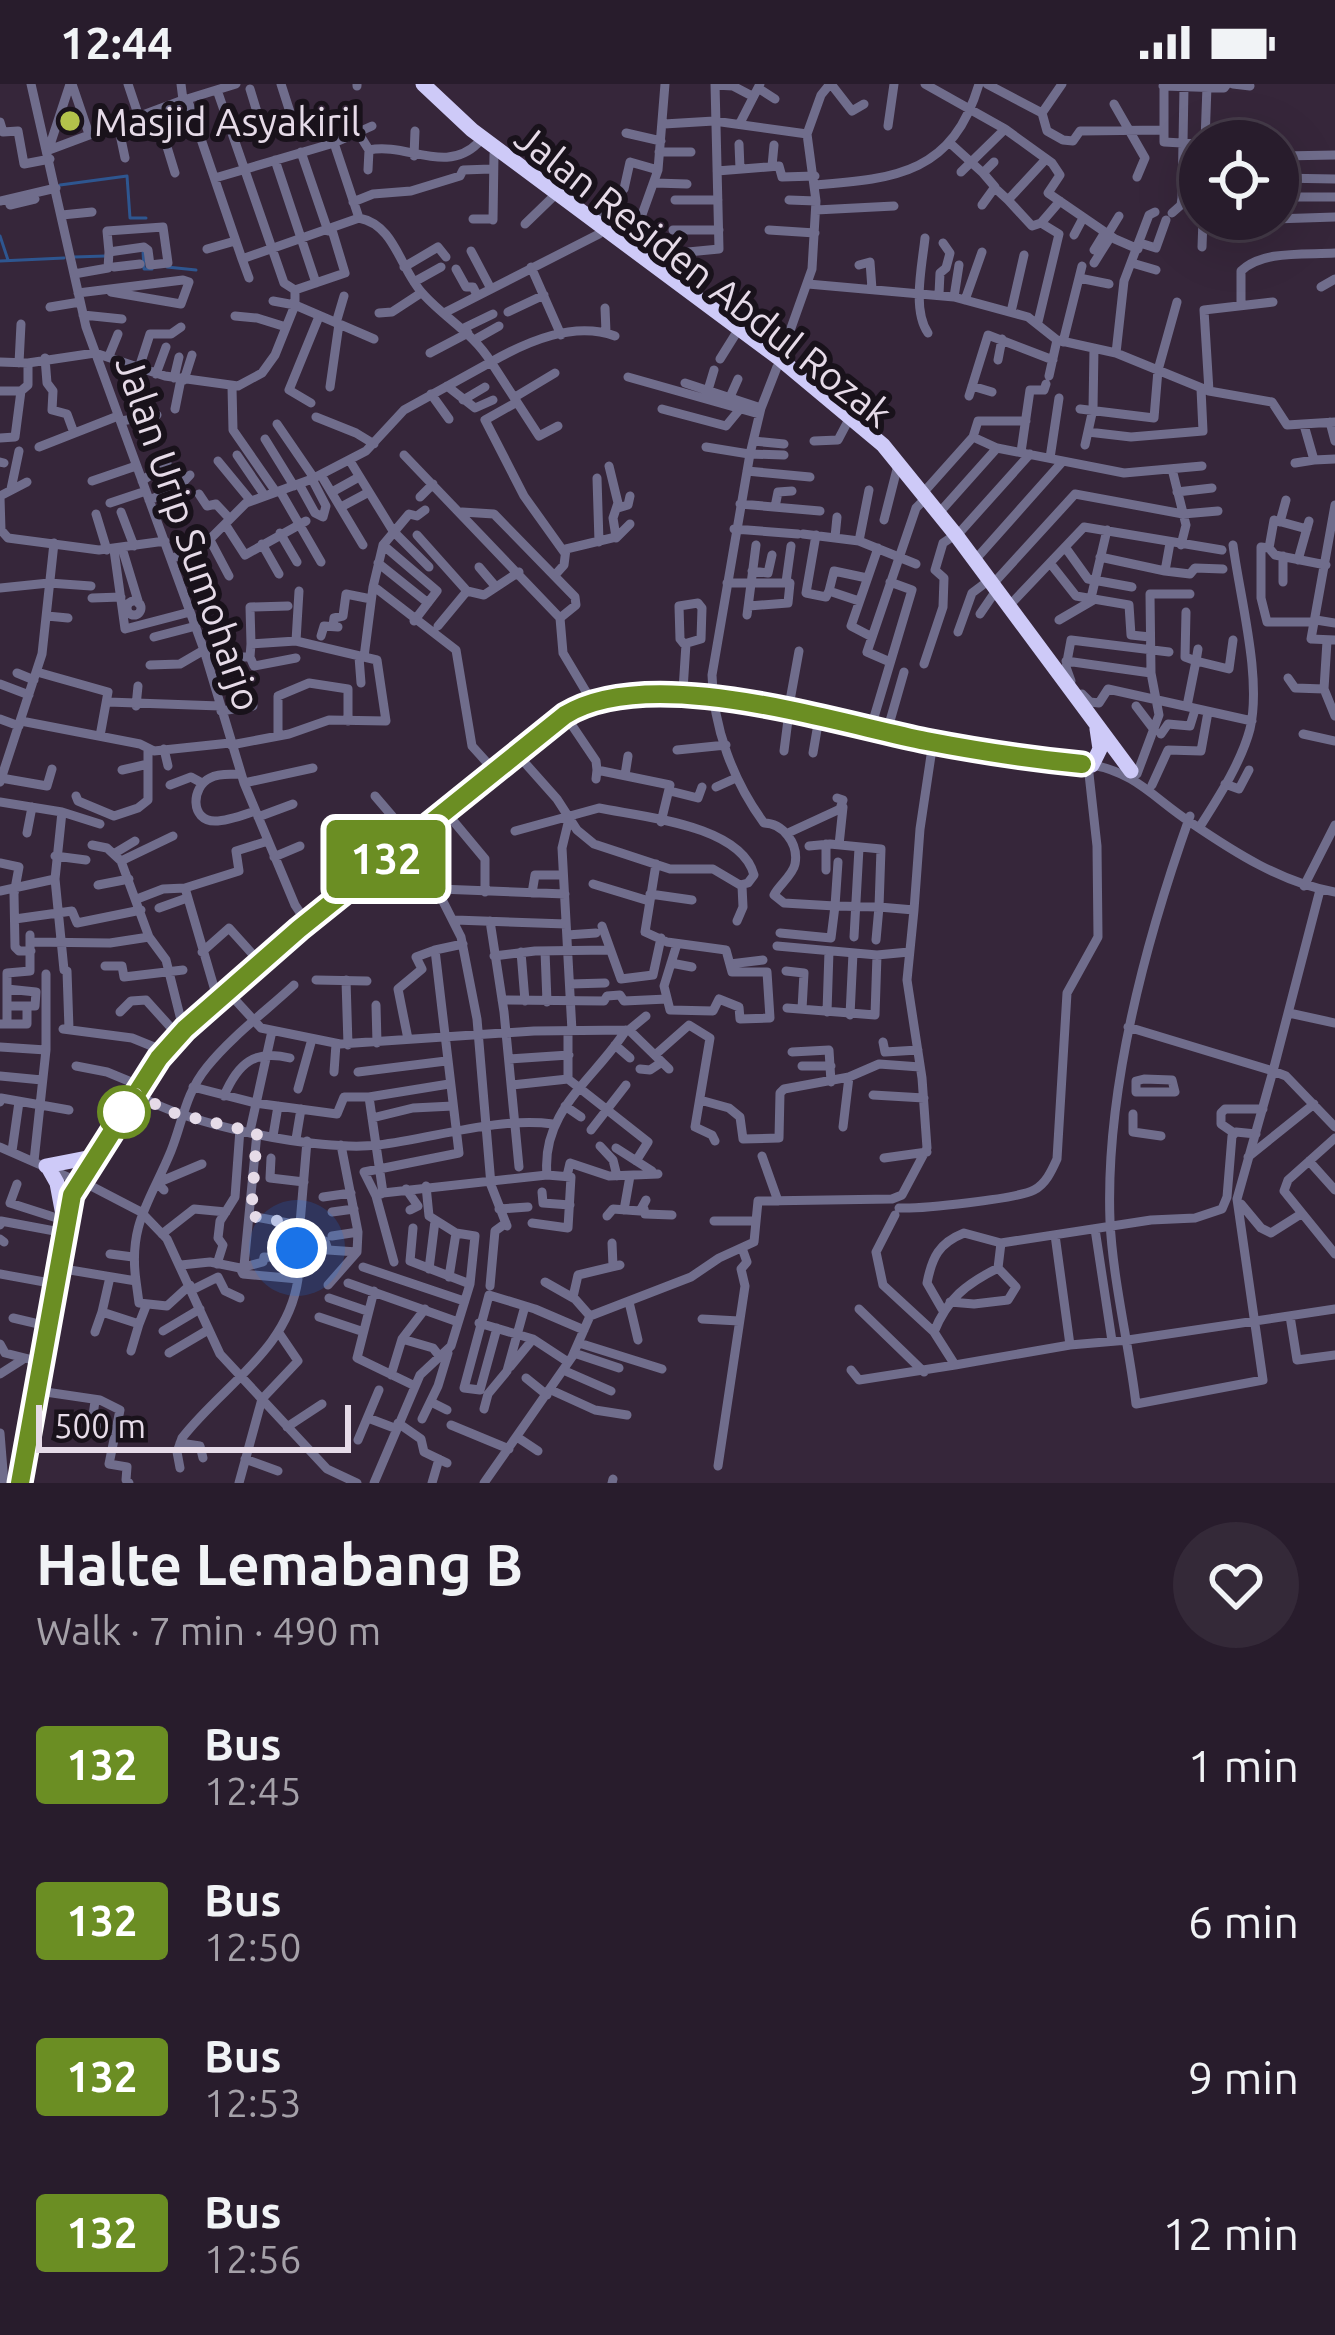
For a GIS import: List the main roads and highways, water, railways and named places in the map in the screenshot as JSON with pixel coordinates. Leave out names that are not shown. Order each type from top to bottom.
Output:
[{"type":"highway","name":"Jalan Residen Abdul Rozak","points":[[419,84],[492,162],[553,196]]},
{"type":"highway","name":"Jalan Residen Abdul Rozak","points":[[419,84],[553,196],[778,363],[897,469],[939,513],[990,588],[1066,678],[1097,729],[1137,774]]},
{"type":"highway","name":"Jalan Residen Abdul Rozak","points":[[598,229],[673,280],[883,445],[1088,727],[1094,746],[1089,763]]},
{"type":"highway","points":[[18,1483],[34,1390],[33,1361],[58,1245],[81,1178],[159,1049],[357,876],[445,811],[561,711],[590,698],[672,692],[789,709],[990,749]]},
{"type":"highway","points":[[134,1090],[172,1042],[257,959],[491,767],[590,698]]},
{"type":"highway","points":[[789,709],[933,742],[1089,763],[1100,749],[1097,729]]},
{"type":"highway","points":[[58,1245],[57,1183],[43,1165],[81,1178]]},
{"type":"highway","points":[[33,1361],[58,1245],[81,1178]]},
{"type":"waterway","points":[[60,185],[127,176],[130,218],[146,218]]},
{"type":"waterway","points":[[0,236],[8,260]]},
{"type":"waterway","points":[[143,251],[144,269],[152,269]]},
{"type":"waterway","points":[[74,257],[106,256]]},
{"type":"waterway","points":[[0,261],[64,258]]},
{"type":"waterway","points":[[167,267],[196,270]]},
{"type":"place","name":"Masjid Asyakiril","points":[[70,121]]}]
